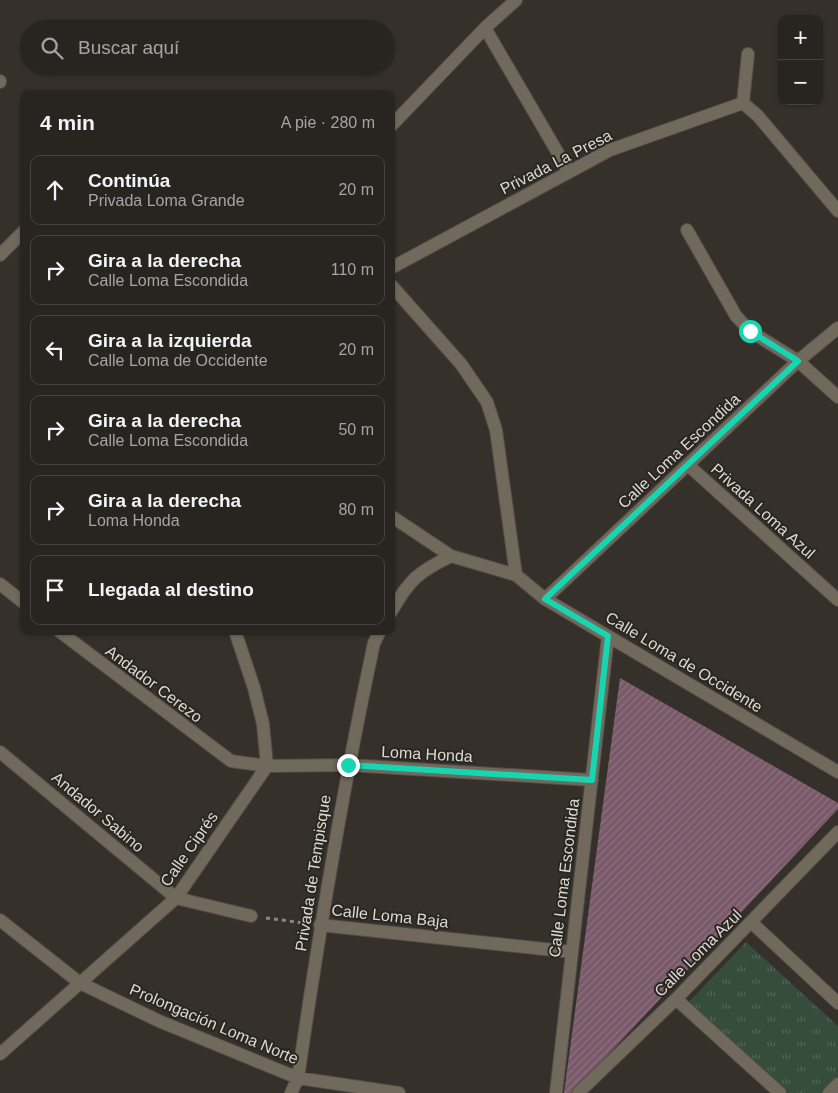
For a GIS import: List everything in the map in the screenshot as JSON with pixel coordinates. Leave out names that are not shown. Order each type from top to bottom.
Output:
[{"type":"street","points":[[395,122],[486,28],[516,0]]},
{"type":"street","points":[[486,28],[569,172]]},
{"type":"street","points":[[748,54],[743,103],[758,116],[838,210]]},
{"type":"street","name":"Privada La Presa","points":[[395,266],[610,150],[743,103]]},
{"type":"street","points":[[686,230],[736,316],[750,331],[798,361],[838,397]]},
{"type":"street","points":[[0,255],[20,235]]},
{"type":"street","points":[[395,290],[461,364],[487,402],[496,430],[516,576]]},
{"type":"street","name":"Calle Loma Escondida","points":[[545,599],[798,361],[838,328]]},
{"type":"street","name":"Privada Loma Azul","points":[[688,465],[838,600]]},
{"type":"street","name":"Calle Loma de Occidente","points":[[395,519],[451,556],[516,576],[545,599],[838,772]]},
{"type":"street","points":[[395,605],[406,587],[425,569],[451,556]]},
{"type":"street","points":[[0,584],[20,600]]},
{"type":"street","name":"Andador Cerezo","points":[[64,635],[231,761]]},
{"type":"street","points":[[236,635],[254,688],[263,724],[267,766]]},
{"type":"street","name":"Privada de Tempisque","points":[[291,1093],[298,1078],[320,925],[348,765],[374,643],[378,635]]},
{"type":"street","name":"Calle Loma Escondida","points":[[556,1093],[608,636]]},
{"type":"street","name":"Andador Sabino","points":[[0,752],[176,898]]},
{"type":"street","name":"Loma Honda","points":[[231,761],[267,766],[348,765],[592,780]]},
{"type":"street","name":"Calle Ciprés","points":[[0,1054],[176,898],[267,766]]},
{"type":"street","name":"Calle Loma Azul","points":[[578,1093],[676,999],[838,832]]},
{"type":"street","points":[[176,898],[251,916]]},
{"type":"street","name":"Prolongación Loma Norte","points":[[0,920],[80,982],[159,1021],[298,1078],[399,1093]]},
{"type":"street","points":[[751,922],[838,1003]]},
{"type":"street","name":"Calle Loma Baja","points":[[320,925],[572,952]]},
{"type":"street","points":[[676,999],[780,1093]]},
{"type":"street","points":[[829,1093],[838,1084]]},
{"type":"path","name":"Calle Loma Baja","points":[[251,916],[320,925]]},
{"type":"green space","points":[[746,942],[838,1026],[838,1077],[824,1093],[788,1093],[688,1003]]},
{"type":"building","points":[[620,678],[838,803],[838,809],[572,1093],[564,1093]]},
{"type":"route","points":[[348,765],[592,780],[608,636],[545,599],[798,361],[750,331]]}]
